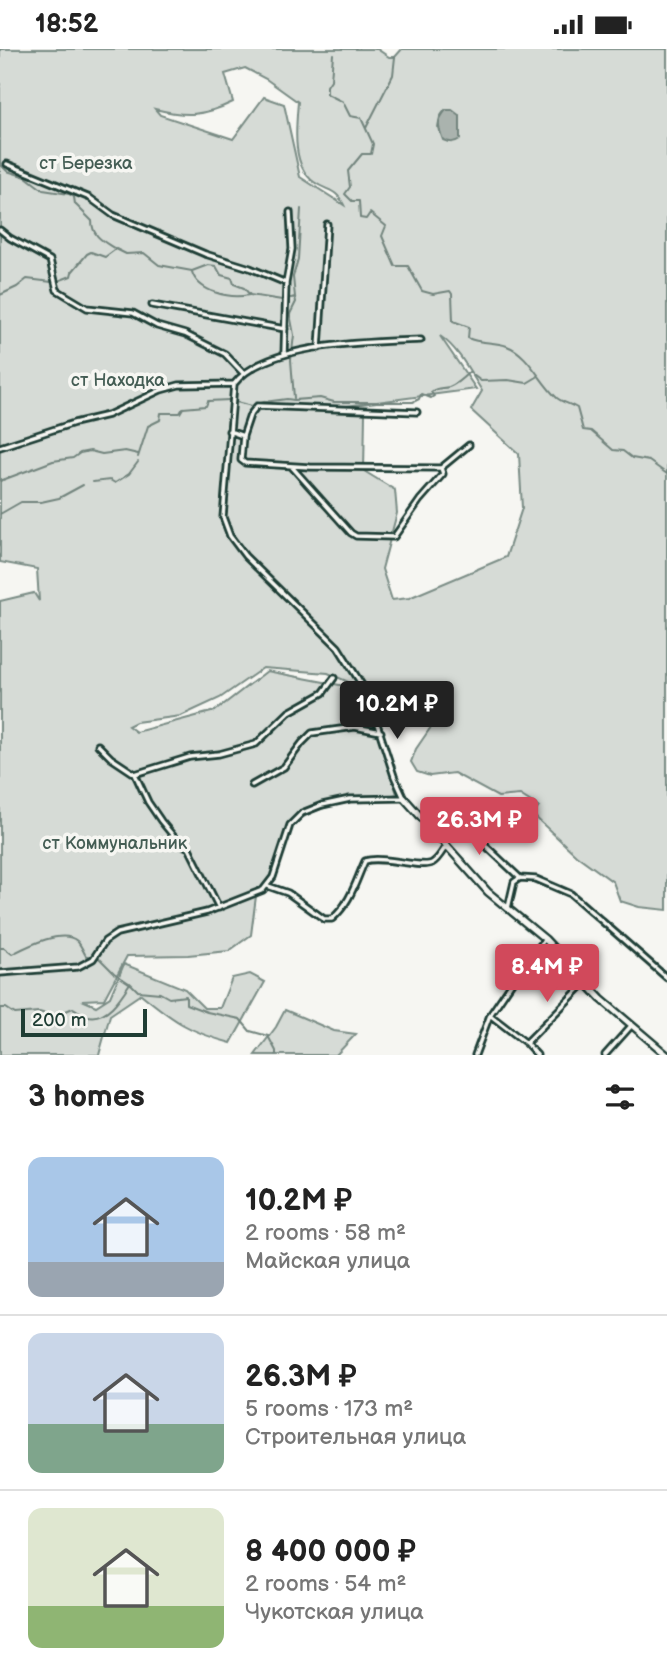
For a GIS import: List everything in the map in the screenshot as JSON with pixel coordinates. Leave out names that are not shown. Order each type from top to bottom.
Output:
[{"type":"street","points":[[7,164],[90,198],[113,215],[205,254],[286,283]]},
{"type":"street","points":[[286,354],[286,283],[292,249],[290,212]]},
{"type":"street","points":[[319,348],[327,224]]},
{"type":"street","points":[[0,230],[50,260],[57,290],[87,308],[133,313],[157,326],[185,334],[225,354],[243,373]]},
{"type":"street","points":[[152,305],[285,329]]},
{"type":"street","points":[[421,340],[364,342],[298,351],[243,373],[234,384],[223,517],[230,536],[244,556],[338,647],[367,693],[394,776],[404,798],[488,892],[545,939],[585,983],[667,1055]]},
{"type":"street","points":[[0,447],[108,415],[161,390],[178,385],[234,384]]},
{"type":"street","points":[[417,412],[257,406],[250,415],[243,436],[242,460],[245,463],[290,466],[441,468],[469,445]]},
{"type":"street","points":[[229,431],[243,436]]},
{"type":"street","points":[[290,466],[351,533],[356,536],[394,537],[420,500],[443,474],[441,468]]},
{"type":"street","points":[[135,774],[190,757],[223,753],[256,744],[289,712],[323,693],[334,678]]},
{"type":"street","points":[[252,785],[284,767],[312,733],[355,727],[381,732]]},
{"type":"street","points":[[98,745],[111,758],[135,774],[148,802],[161,821],[179,843],[189,848],[219,908]]},
{"type":"street","points":[[0,973],[78,967],[93,959],[105,941],[117,933],[219,908],[264,890],[268,886],[290,825],[302,813],[350,799],[404,798]]},
{"type":"street","points":[[460,817],[481,835],[487,847],[520,878]]},
{"type":"street","points":[[268,886],[288,893],[324,919],[332,919],[344,909],[365,861],[388,860],[426,865],[433,863],[446,846]]},
{"type":"street","points":[[508,908],[514,882],[520,878],[536,879],[571,894],[667,978]]},
{"type":"street","points":[[475,1055],[490,1015],[545,939]]},
{"type":"street","points":[[526,1043],[585,983]]},
{"type":"street","points":[[490,1015],[537,1055]]},
{"type":"street","points":[[605,1055],[632,1025]]},
{"type":"green space","points":[[0,49],[377,49],[389,57],[395,57],[402,49],[667,49],[667,910],[639,907],[620,901],[613,882],[576,855],[533,815],[539,807],[520,795],[498,797],[454,773],[430,776],[417,772],[411,762],[416,749],[431,727],[422,705],[376,698],[328,673],[263,668],[220,698],[181,716],[136,722],[128,726],[136,732],[215,711],[267,671],[355,688],[368,706],[397,794],[339,804],[310,813],[299,820],[288,835],[271,886],[256,896],[251,935],[229,951],[127,956],[104,999],[82,1000],[96,1006],[110,997],[124,964],[185,989],[204,1008],[220,1008],[232,978],[250,974],[265,982],[231,1043],[204,1035],[183,1024],[141,994],[110,1015],[99,1055],[0,1055],[0,601],[34,593],[39,601],[37,569],[0,562]],"holes":[[[245,68],[298,102],[297,145],[302,166],[314,182],[335,193],[344,205],[300,177],[284,104],[264,97],[233,139],[160,115],[155,109],[195,114],[233,102],[225,74]],[[445,110],[460,117],[460,139],[438,127]],[[440,336],[458,354],[482,391],[471,410],[519,454],[522,508],[506,557],[409,598],[392,600],[382,569],[397,513],[395,490],[364,471],[365,414],[346,406],[476,389]]]},
{"type":"green space","points":[[285,1010],[334,1031],[356,1034],[336,1055],[255,1055]]},
{"type":"shaded area","points":[[446,110],[452,110],[460,116],[460,139],[454,142],[443,140],[440,131],[439,121]]},
{"type":"waterway","points":[[333,54],[327,94],[343,102],[350,116],[361,118],[373,144],[371,154],[362,154],[348,171],[350,187],[345,194],[352,201],[359,201],[360,218],[366,219],[370,213],[386,226],[382,236],[395,266],[408,266],[422,291],[433,294],[450,291],[453,321],[469,327],[468,338],[507,346],[522,355],[557,398],[577,408],[583,430],[591,431],[613,450],[649,461],[667,474]]},
{"type":"waterway","points":[[366,128],[393,75],[395,57]]},
{"type":"waterway","points":[[0,164],[7,171],[26,177],[43,190],[74,197],[75,204],[92,221],[96,234],[115,249]]},
{"type":"waterway","points":[[295,297],[293,277],[298,259],[301,209]]},
{"type":"waterway","points":[[58,281],[71,276],[87,254],[91,252],[105,257],[116,249],[126,254],[144,253],[159,265],[192,271],[208,265],[216,266],[221,275],[232,278],[234,284],[244,288],[250,295],[282,300]]},
{"type":"waterway","points":[[192,272],[201,285],[216,293],[249,295]]},
{"type":"waterway","points":[[0,295],[27,279],[52,282]]},
{"type":"waterway","points":[[291,298],[295,297],[296,302],[290,314],[294,335],[291,360],[294,398]]},
{"type":"waterway","points":[[236,402],[252,406],[287,399],[320,398],[334,402],[413,402],[419,399],[421,394],[431,398],[434,396],[431,392],[452,386],[469,372],[481,381],[508,380],[527,383],[537,377]]},
{"type":"waterway","points":[[138,457],[148,426],[160,420],[161,413],[180,413],[183,408],[206,406],[208,401],[229,400]]},
{"type":"waterway","points":[[0,481],[53,461],[73,458],[90,451],[102,454],[125,451],[138,454]]},
{"type":"waterway","points":[[93,482],[110,480],[115,483],[129,474],[138,462]]},
{"type":"waterway","points":[[0,514],[21,502],[59,498],[83,485]]},
{"type":"waterway","points":[[0,948],[12,954],[44,940],[62,937],[77,941],[86,956],[90,956]]},
{"type":"waterway","points":[[98,957],[129,983]]},
{"type":"waterway","points":[[0,1008],[6,1008],[15,1014],[39,1012],[54,1016],[73,1008],[86,1015],[95,1016],[113,1006],[130,983],[138,991],[160,993],[169,998],[186,996],[186,1004],[240,1019],[250,1031],[268,1036],[276,1055]]},
{"type":"park label","name":"ст Березка","points":[[86,163]]},
{"type":"park label","name":"ст Находка","points":[[118,380]]},
{"type":"park label","name":"ст Коммунальник","points":[[115,843]]}]
